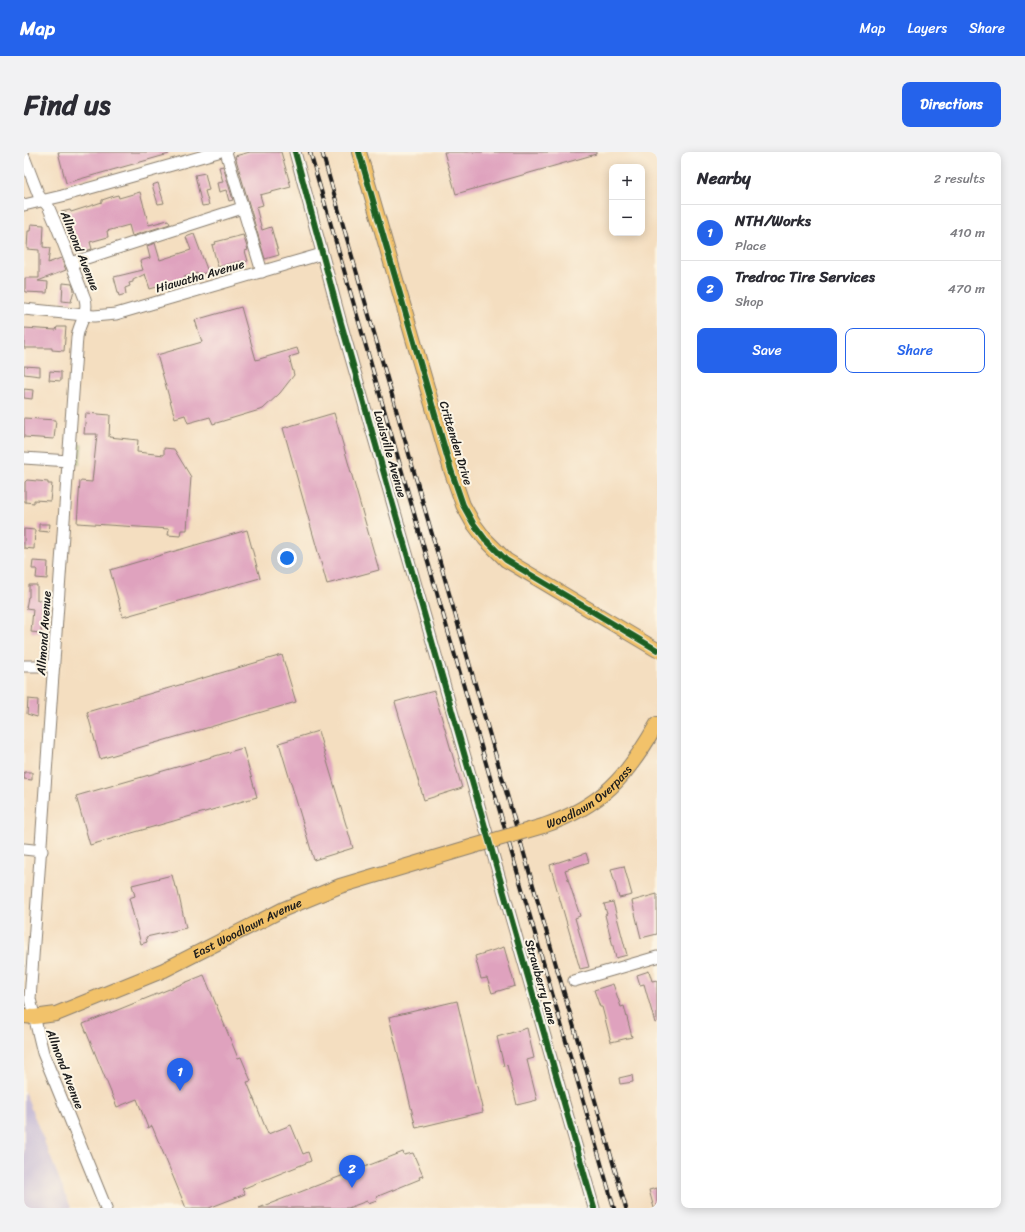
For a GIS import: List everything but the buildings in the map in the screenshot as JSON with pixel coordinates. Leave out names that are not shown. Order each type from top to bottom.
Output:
[{"type":"main road","name":"Crittenden Drive","points":[[360,152],[451,470],[464,505],[473,523],[485,539],[506,560],[657,650]]},
{"type":"main road","name":"Woodlawn Overpass","points":[[474,846],[543,826],[565,818],[586,807],[612,787],[622,777],[657,724]]},
{"type":"main road","name":"East Woodlawn Avenue","points":[[29,1017],[56,1014],[164,970],[311,897],[370,876],[474,846]]},
{"type":"street","points":[[24,205],[44,201],[218,152]]},
{"type":"street","points":[[226,152],[262,272]]},
{"type":"street","name":"Louisville Avenue","points":[[295,152],[322,254],[467,761]]},
{"type":"street","name":"Allmond Avenue","points":[[24,157],[39,196],[44,201],[57,227],[85,299],[85,315],[78,329],[77,337],[42,851],[29,1017],[106,1208]]},
{"type":"street","points":[[71,263],[242,208]]},
{"type":"street","name":"Hiawatha Avenue","points":[[24,309],[101,316],[116,314],[322,254]]},
{"type":"street","points":[[24,458],[69,461]]},
{"type":"street","points":[[24,666],[54,666]]},
{"type":"street","name":"Strawberry Lane","points":[[467,761],[594,1208]]},
{"type":"street","points":[[24,849],[42,851]]},
{"type":"street","points":[[574,981],[657,957]]},
{"type":"shaded area","points":[[24,1091],[71,1208],[24,1208]]},
{"type":"green space","points":[[76,443],[82,445],[80,464],[74,463]]},
{"type":"railway","points":[[310,152],[614,1208]]},
{"type":"railway","points":[[322,152],[626,1208]]},
{"type":"cycle path","points":[[295,152],[341,323],[594,1208]]},
{"type":"cycle path","points":[[359,152],[451,470],[463,505],[473,523],[485,539],[506,560],[657,650]]},
{"type":"place","name":"NTH/Works","points":[[180,1091]]},
{"type":"place","name":"Tredroc Tire Services","points":[[352,1188]]}]
